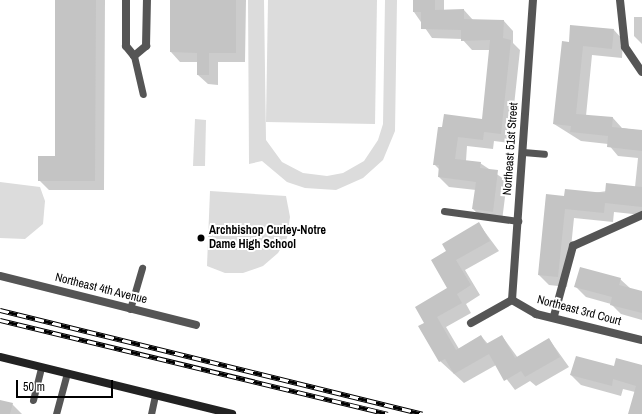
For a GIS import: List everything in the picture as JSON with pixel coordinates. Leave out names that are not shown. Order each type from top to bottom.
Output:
[{"type":"street","points":[[126,0],[126,46],[134,56],[146,46],[147,0]]},
{"type":"street","name":"Northeast 51st Street","points":[[512,300],[534,0]]},
{"type":"street","points":[[620,0],[625,47],[642,72]]},
{"type":"street","points":[[554,316],[573,246],[642,215]]},
{"type":"street","name":"Northeast 4th Avenue","points":[[0,276],[196,325]]},
{"type":"street","points":[[472,323],[512,300]]},
{"type":"street","name":"Northeast 3rd Court","points":[[512,300],[536,314],[554,316],[642,340]]},
{"type":"street","points":[[0,357],[227,413]]},
{"type":"lane","points":[[134,56],[143,94]]},
{"type":"lane","points":[[523,152],[544,154]]},
{"type":"lane","points":[[444,211],[518,221]]},
{"type":"lane","points":[[130,309],[142,268]]},
{"type":"lane","points":[[33,400],[41,367]]},
{"type":"lane","points":[[56,414],[67,373]]},
{"type":"lane","points":[[151,414],[155,395]]},
{"type":"shaded area","points":[[248,0],[264,0],[266,140],[282,162],[303,173],[327,176],[343,173],[364,161],[378,140],[383,124],[385,0],[397,0],[395,131],[383,160],[363,178],[336,190],[305,188],[287,182],[262,161],[249,164]]},
{"type":"shaded area","points":[[268,0],[377,0],[375,124],[266,122]]},
{"type":"shaded area","points":[[195,119],[206,120],[205,166],[193,166]]},
{"type":"shaded area","points":[[0,182],[40,187],[45,201],[43,224],[25,239],[0,238]]},
{"type":"shaded area","points":[[210,191],[286,196],[290,217],[287,238],[278,253],[263,266],[243,273],[225,273],[207,266]]},
{"type":"building","points":[[55,0],[96,0],[95,181],[38,181],[38,156],[55,156]]},
{"type":"building","points":[[170,0],[236,0],[236,53],[209,53],[209,75],[197,75],[197,53],[170,52]]},
{"type":"building","points":[[413,0],[435,0],[435,10],[464,9],[464,19],[504,20],[503,38],[511,40],[501,134],[484,132],[483,140],[458,137],[455,159],[481,162],[480,168],[498,170],[493,212],[472,209],[476,182],[438,177],[439,165],[433,165],[438,127],[442,127],[444,114],[482,119],[490,40],[461,41],[461,30],[421,29],[421,12],[413,12]]},
{"type":"building","points":[[570,25],[614,29],[612,49],[583,46],[576,114],[613,117],[612,127],[642,130],[642,151],[607,147],[608,136],[570,132],[571,126],[553,124],[562,41],[569,42]]},
{"type":"building","points":[[606,183],[642,187],[642,207],[605,203],[604,213],[565,209],[558,277],[538,275],[546,194],[564,196],[565,189],[605,193]]},
{"type":"building","points":[[479,222],[490,241],[456,260],[471,285],[457,294],[462,303],[437,317],[456,350],[481,335],[486,344],[502,335],[515,358],[549,338],[560,357],[525,377],[521,371],[504,381],[489,354],[454,374],[445,359],[439,362],[418,326],[424,323],[415,307],[447,288],[431,260],[446,251],[442,244]]},
{"type":"building","points":[[580,267],[621,278],[619,285],[642,291],[642,313],[610,305],[612,297],[574,287]]},
{"type":"building","points":[[576,356],[614,366],[616,358],[642,365],[642,414],[628,414],[636,386],[613,379],[612,386],[570,375]]},
{"type":"building","points":[[0,400],[13,403],[10,414],[0,414]]},
{"type":"railway","points":[[0,310],[422,414]]},
{"type":"railway","points":[[0,320],[388,414]]},
{"type":"place","name":"Archbishop Curley-Notre Dame High School","points":[[201,238]]}]
